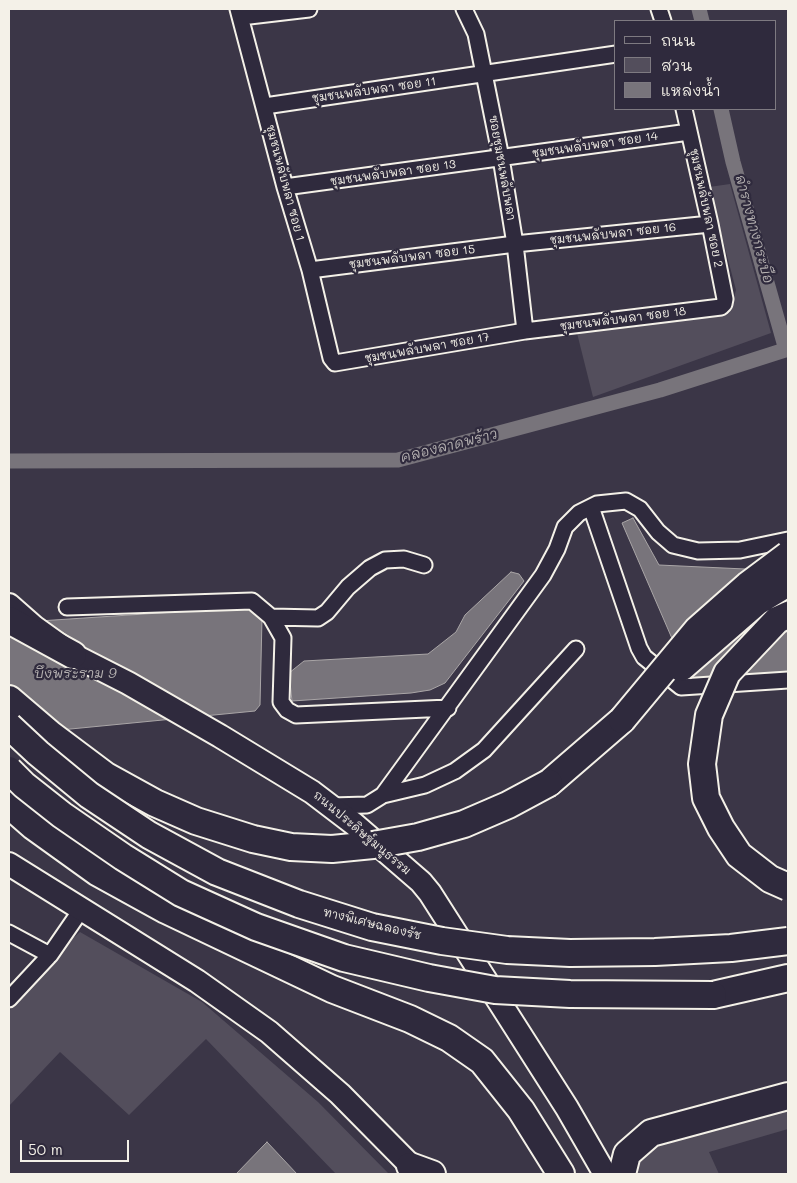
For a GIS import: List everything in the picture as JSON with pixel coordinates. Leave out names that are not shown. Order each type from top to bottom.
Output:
[{"type":"highway","points":[[622,720],[697,630],[748,585],[788,555]]},
{"type":"highway","points":[[9,699],[50,734],[106,776],[154,803],[196,821],[253,839],[291,847],[332,849],[373,846],[418,837],[464,824],[508,805],[549,783],[757,602],[788,583]]},
{"type":"highway","points":[[788,616],[777,620],[727,673],[708,715],[702,764],[706,798],[721,828],[739,855],[770,879],[788,887]]},
{"type":"highway","points":[[9,620],[73,655]]},
{"type":"highway","name":"ทางพิเศษฉลองรัช","points":[[9,726],[38,753],[89,795],[149,835],[217,872],[299,904],[372,926],[451,943],[507,950],[570,954],[712,949],[788,941]]},
{"type":"highway","points":[[9,770],[24,785],[62,814],[123,857],[181,893],[256,927],[344,958],[429,978],[495,990],[570,994],[713,994],[788,990]]},
{"type":"highway","points":[[9,805],[33,826],[97,872],[166,910],[332,989],[410,1019],[449,1038],[482,1061],[522,1110],[561,1174]]},
{"type":"highway","points":[[713,994],[788,978]]},
{"type":"highway","points":[[622,1174],[627,1154],[651,1133],[788,1096]]},
{"type":"main road","name":"ถนนประดิษฐ์มนูธรรม","points":[[9,605],[34,627],[73,655],[128,683],[312,792],[421,882],[430,893],[567,1108],[605,1174]]},
{"type":"main road","points":[[9,864],[197,981],[269,1032],[340,1094],[420,1171]]},
{"type":"street","points":[[239,13],[310,9]]},
{"type":"street","name":"ซอยชุมชนพลับพลา","points":[[464,9],[476,34],[501,158],[515,244],[525,331]]},
{"type":"street","name":"ชุมชนพลับพลา ซอย 1","points":[[239,13],[285,187],[310,270],[330,358]]},
{"type":"street","name":"ชุมชนพลับพลา ซอย 11","points":[[265,106],[614,54]]},
{"type":"street","name":"ชุมชนพลับพลา ซอย 2","points":[[684,110],[725,299],[721,307]]},
{"type":"street","name":"ชุมชนพลับพลา ซอย 14","points":[[501,158],[689,132]]},
{"type":"street","name":"ชุมชนพลับพลา ซอย 13","points":[[285,187],[501,158]]},
{"type":"street","name":"ชุมชนพลับพลา ซอย 16","points":[[515,244],[710,224]]},
{"type":"street","name":"ชุมชนพลับพลา ซอย 15","points":[[310,270],[515,244]]},
{"type":"street","name":"ชุมชนพลับพลา ซอย 18","points":[[525,331],[721,307]]},
{"type":"street","name":"ชุมชนพลับพลา ซอย 17","points":[[330,358],[335,363],[341,363],[525,331]]},
{"type":"street","points":[[383,795],[543,575],[557,549],[565,527],[579,513],[597,504],[626,501],[640,509],[658,532],[673,545],[698,551],[740,550],[788,540]]},
{"type":"street","points":[[591,507],[639,648],[644,657],[681,687],[788,680]]},
{"type":"street","points":[[271,617],[318,618],[328,612],[348,588],[370,568],[385,560],[404,559],[424,564]]},
{"type":"street","points":[[67,606],[252,601],[271,617],[283,638],[281,702],[287,710],[296,715],[448,708]]},
{"type":"street","points":[[331,806],[367,805],[383,795],[424,785],[455,772],[484,750],[576,649]]},
{"type":"street","points":[[9,999],[50,955],[81,910]]},
{"type":"street","points":[[9,933],[50,955]]},
{"type":"green space","points":[[730,184],[771,333],[593,397],[577,333],[720,312],[732,305],[736,290],[709,187]]},
{"type":"green space","points":[[80,932],[202,1002],[318,1102],[389,1174],[336,1174],[206,1039],[129,1115],[60,1052],[9,1106],[9,1011]]},
{"type":"green space","points":[[788,1104],[788,1129],[709,1152],[719,1174],[632,1174],[640,1151],[659,1138]]},
{"type":"water","points":[[633,518],[659,565],[788,571],[788,672],[690,680],[622,523]]},
{"type":"water","points":[[511,572],[519,574],[524,581],[445,683],[430,690],[411,693],[292,701],[289,673],[304,661],[428,654],[456,632],[465,615]]},
{"type":"water","name":"บึงพระราม 9","points":[[250,607],[262,618],[260,705],[255,711],[9,735],[9,623]]},
{"type":"water","points":[[267,1142],[297,1174],[236,1174]]},
{"type":"waterway","name":"ลำรางทางกระบือ","points":[[699,9],[702,20]]},
{"type":"waterway","name":"ลำรางทางกระบือ","points":[[721,110],[733,162],[786,350]]},
{"type":"waterway","name":"คลองลาดพร้าว","points":[[9,461],[398,460],[660,390],[788,349]]}]
